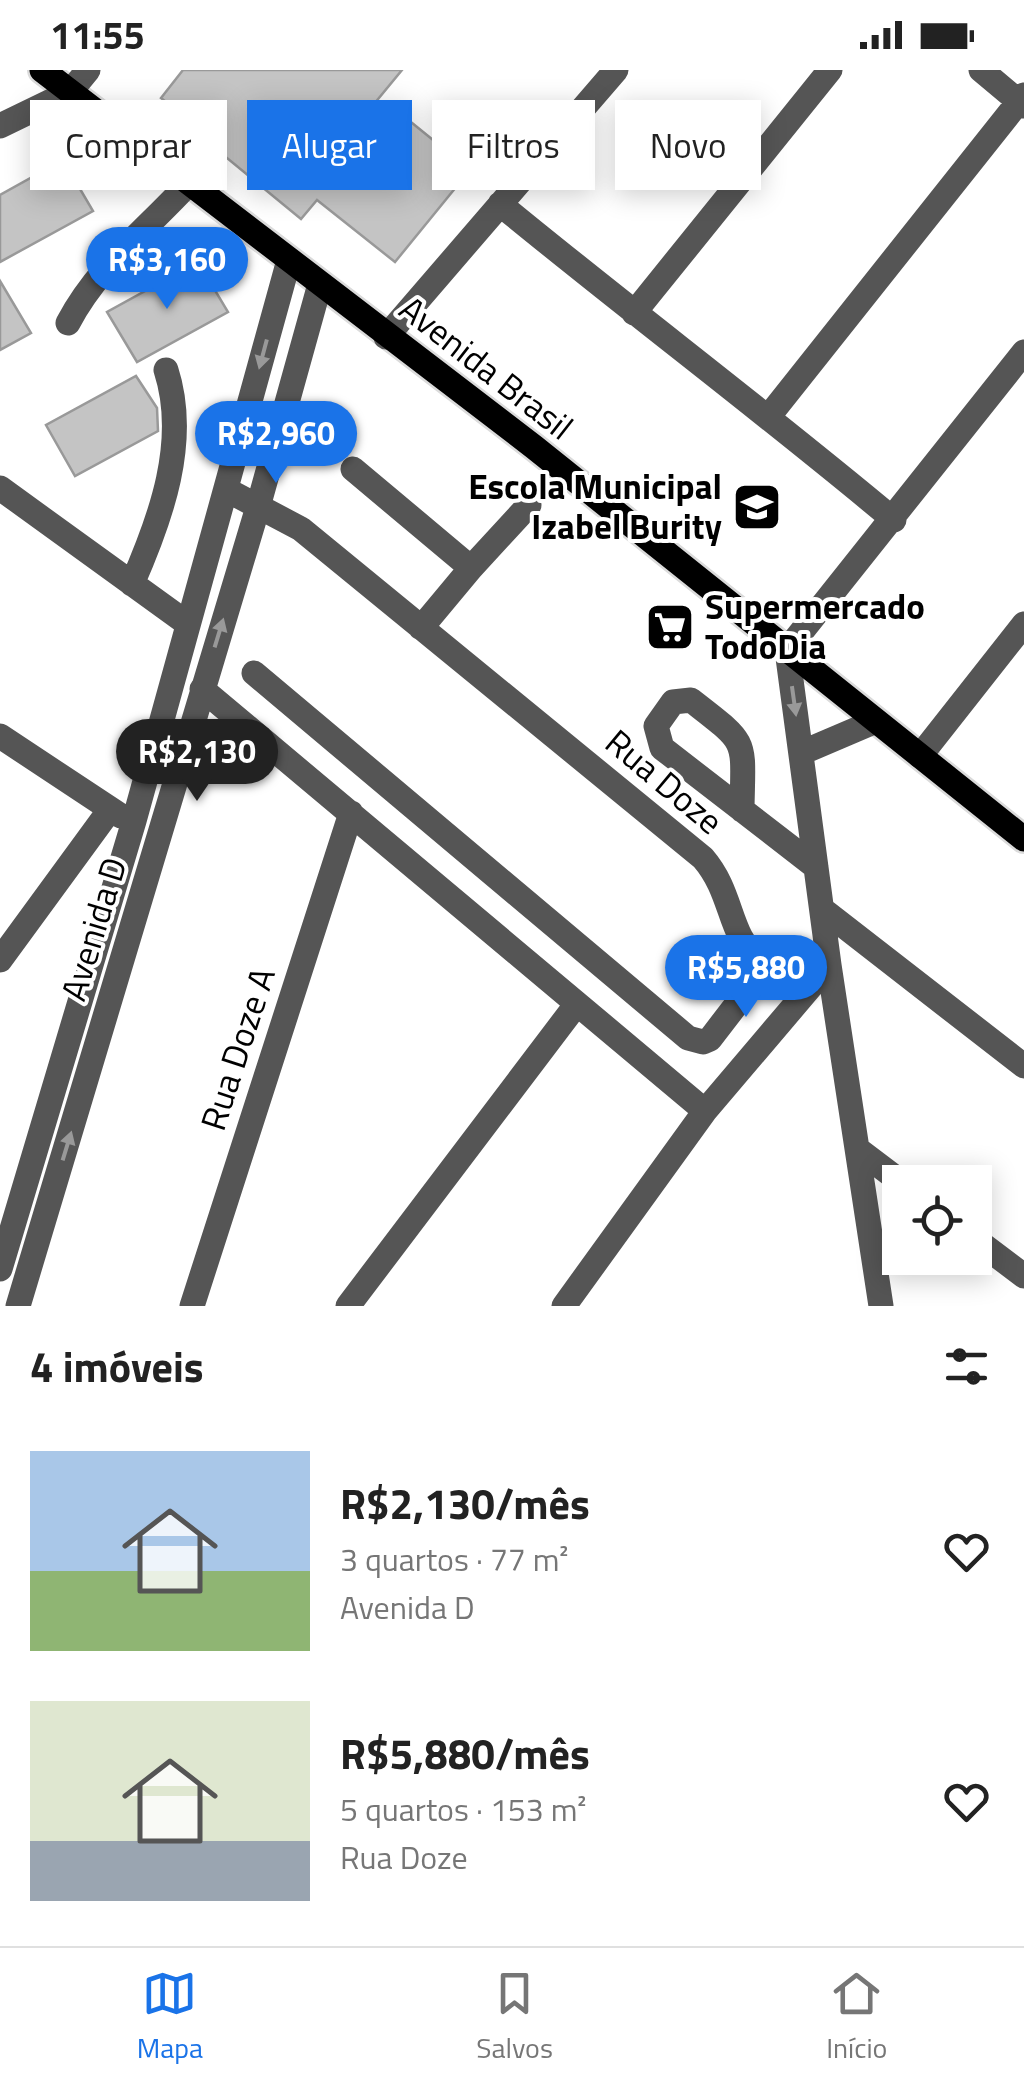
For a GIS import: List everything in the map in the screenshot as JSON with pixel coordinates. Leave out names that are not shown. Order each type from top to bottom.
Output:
[{"type":"main road","name":"Avenida Brasil","points":[[42,70],[80,100]]},
{"type":"main road","name":"Avenida Brasil","points":[[198,190],[534,447],[1024,839]]},
{"type":"street","points":[[0,126],[70,92],[88,70]]},
{"type":"street","points":[[386,337],[616,70]]},
{"type":"street","points":[[634,314],[830,70]]},
{"type":"street","points":[[769,416],[1022,101],[981,70]]},
{"type":"street","points":[[68,322],[84,292],[102,270],[141,236],[183,190]]},
{"type":"street","points":[[500,204],[894,520]]},
{"type":"street","name":"Avenida D","points":[[0,1269],[134,821],[289,260]]},
{"type":"street","name":"Avenida D","points":[[18,1306],[258,507],[320,284]]},
{"type":"street","points":[[881,1306],[829,966],[787,650],[1019,367]]},
{"type":"street","points":[[132,584],[154,533],[170,467],[176,428],[174,396],[166,370]]},
{"type":"street","points":[[352,469],[471,568]]},
{"type":"street","points":[[0,488],[188,624]]},
{"type":"street","name":"Rua Doze","points":[[226,490],[301,529],[703,858],[718,876],[741,942],[760,967],[756,979],[710,1039],[696,1042],[688,1038],[254,673]]},
{"type":"street","points":[[421,628],[529,505]]},
{"type":"street","points":[[920,756],[1024,624]]},
{"type":"street","points":[[202,690],[706,1111]]},
{"type":"street","points":[[801,752],[876,721]]},
{"type":"street","points":[[0,736],[108,811],[134,821]]},
{"type":"street","points":[[742,810],[816,867]]},
{"type":"street","points":[[0,960],[108,811]]},
{"type":"street","name":"Rua Doze A","points":[[192,1306],[351,814]]},
{"type":"street","points":[[822,909],[1024,1066]]},
{"type":"street","points":[[564,1306],[706,1111],[829,966]]},
{"type":"street","points":[[348,1306],[576,1005]]},
{"type":"street","points":[[860,1151],[882,1168]]},
{"type":"street","points":[[27,1180],[53,1190]]},
{"type":"street","points":[[992,1252],[1024,1276]]},
{"type":"building","points":[[183,70],[402,70],[377,100],[247,100],[247,175],[227,158],[227,100],[161,98]]},
{"type":"building","points":[[412,123],[432,139],[432,190],[454,190],[395,262],[317,200],[301,219],[266,190],[412,190]]},
{"type":"building","points":[[30,178],[30,190],[81,190],[93,211],[0,262],[0,195]]},
{"type":"building","points":[[198,262],[228,312],[137,362],[107,312]]},
{"type":"building","points":[[0,281],[31,333],[0,350]]},
{"type":"building","points":[[136,376],[157,408],[158,431],[75,476],[46,425]]},
{"type":"place","name":"Escola Municipal Izabel Burity","points":[[757,507]]},
{"type":"place","name":"Supermercado TodoDia","points":[[670,627]]}]
